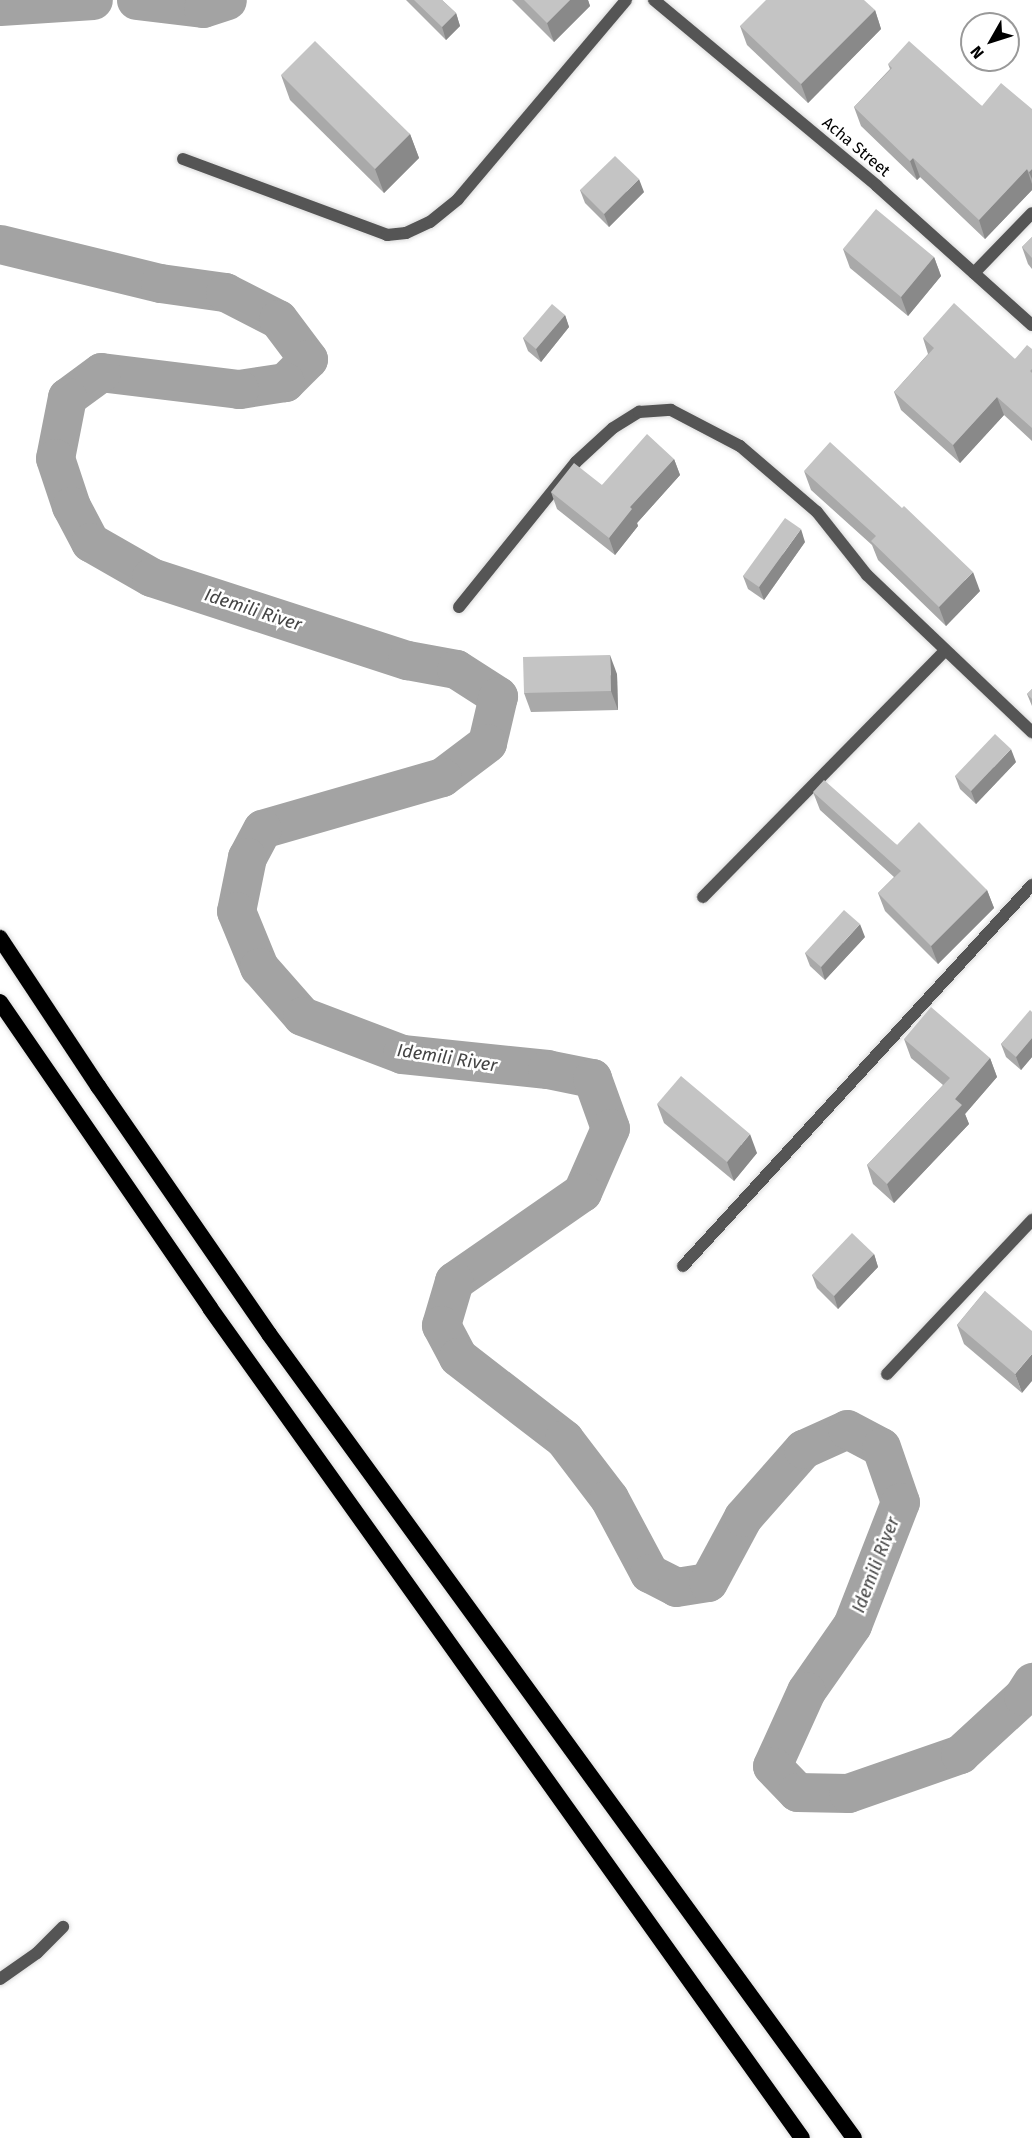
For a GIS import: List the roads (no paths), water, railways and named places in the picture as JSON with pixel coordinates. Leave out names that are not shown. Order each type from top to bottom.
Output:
[{"type":"highway","points":[[0,938],[98,1086],[276,1344],[854,2138]]},
{"type":"highway","points":[[2,1008],[210,1308],[802,2138]]},
{"type":"street","points":[[183,159],[387,235],[406,233],[430,222],[458,199],[626,0]]},
{"type":"street","name":"Acha Street","points":[[654,0],[876,186],[1032,325]]},
{"type":"street","points":[[974,273],[1032,213]]},
{"type":"street","points":[[459,607],[576,462],[613,428],[639,412],[671,410],[707,426],[740,446],[817,512],[867,575],[1032,732]]},
{"type":"street","points":[[703,897],[945,651]]},
{"type":"street","points":[[683,1266],[1032,885]]},
{"type":"street","points":[[887,1374],[1032,1220]]},
{"type":"street","points":[[0,1979],[37,1953],[63,1927]]},
{"type":"waterway","name":"Idemili River","points":[[0,6],[93,0]]},
{"type":"waterway","name":"Idemili River","points":[[136,0],[203,8],[227,0]]},
{"type":"waterway","name":"Idemili River","points":[[0,244],[160,283],[225,292],[278,319],[308,359],[285,382],[239,389],[101,372],[67,397],[55,458],[71,506],[90,542],[151,577],[407,660],[456,669],[498,696],[487,743],[442,777],[262,829],[247,857],[236,911],[259,967],[302,1016],[402,1054],[547,1069],[592,1078],[610,1128],[582,1192],[454,1281],[441,1325],[458,1357],[564,1439],[609,1498],[649,1573],[676,1587],[708,1582],[743,1517],[803,1449],[847,1429],[881,1447],[900,1502],[852,1625],[806,1691],[772,1766],[797,1792],[848,1793],[960,1754],[1023,1696],[1032,1682]]}]
